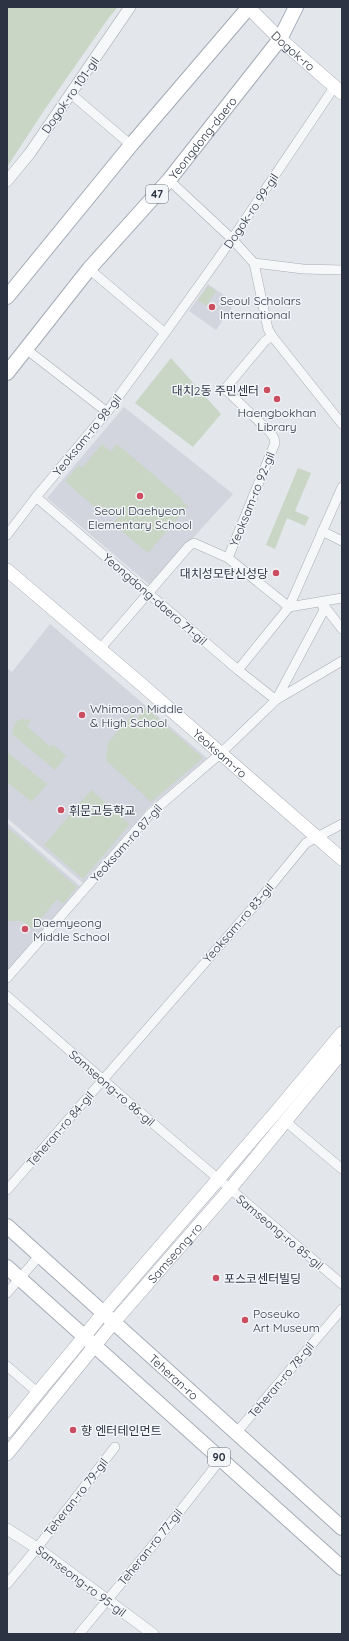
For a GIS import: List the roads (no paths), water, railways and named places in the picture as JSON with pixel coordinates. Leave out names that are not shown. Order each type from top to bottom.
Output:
[{"type":"main road","name":"Dogok-ro","points":[[248,7],[280,39],[338,89]]},
{"type":"main road","points":[[7,297],[131,145],[248,7]]},
{"type":"main road","name":"Yeongdong-daero","points":[[7,373],[89,269],[169,180],[280,39],[296,7]]},
{"type":"main road","name":"Yeoksam-ro","points":[[7,570],[221,753],[342,859]]},
{"type":"main road","name":"Samseong-ro","points":[[7,1431],[37,1392],[103,1313],[342,1033]]},
{"type":"main road","name":"Samseong-ro","points":[[7,1454],[114,1322],[230,1189],[342,1052]]},
{"type":"main road","name":"Teheran-ro","points":[[7,1226],[342,1528]]},
{"type":"main road","name":"90","points":[[7,1267],[342,1568]]},
{"type":"street","name":"Dogok-ro 101-gil","points":[[7,181],[30,153],[130,7]]},
{"type":"street","name":"Dogok-ro 99-gil","points":[[165,333],[338,89]]},
{"type":"street","points":[[71,94],[131,145]]},
{"type":"street","points":[[169,180],[232,239],[254,263],[268,329],[342,424]]},
{"type":"street","points":[[254,263],[342,270]]},
{"type":"street","points":[[89,269],[165,333]]},
{"type":"street","name":"Yeoksam-ro 98-gil","points":[[7,535],[36,497],[107,412],[165,333]]},
{"type":"street","name":"Yeoksam-ro 92-gil","points":[[228,558],[275,443],[270,432],[225,389],[265,341],[272,336]]},
{"type":"street","points":[[26,349],[107,412]]},
{"type":"street","points":[[238,670],[289,607],[342,487]]},
{"type":"street","name":"Yeongdong-daero 71-gil","points":[[36,497],[238,670],[276,700]]},
{"type":"street","points":[[322,531],[342,540]]},
{"type":"street","name":"Yeoksam-ro 92-gil","points":[[100,649],[189,546],[194,543],[228,558],[289,607]]},
{"type":"street","points":[[289,607],[342,598]]},
{"type":"street","points":[[321,602],[342,629]]},
{"type":"street","points":[[276,700],[324,610],[321,602]]},
{"type":"street","points":[[276,700],[342,661]]},
{"type":"street","name":"Yeoksam-ro 87-gil","points":[[7,978],[26,954],[56,922],[150,814],[221,753],[276,700]]},
{"type":"street","name":"Yeoksam-ro 83-gil","points":[[161,1013],[256,904],[306,843],[342,824]]},
{"type":"street","name":"Samseong-ro 86-gil","points":[[7,996],[218,1179]]},
{"type":"street","name":"Teheran-ro 84-gil","points":[[7,1190],[161,1013]]},
{"type":"street","points":[[285,1121],[342,1169]]},
{"type":"street","name":"Samseong-ro 85-gil","points":[[218,1179],[342,1284]]},
{"type":"street","points":[[7,1294],[40,1255]]},
{"type":"street","name":"Teheran-ro 78-gil","points":[[236,1433],[342,1309]]},
{"type":"street","points":[[7,1366],[37,1392]]},
{"type":"street","name":"Teheran-ro 79-gil","points":[[7,1584],[37,1548],[115,1447]]},
{"type":"street","name":"Teheran-ro 77-gil","points":[[79,1634],[154,1544],[221,1459]]},
{"type":"street","name":"Samseong-ro 95-gil","points":[[7,1529],[37,1548],[153,1634]]},
{"type":"place","name":"Seoul Scholars International","points":[[212,307]]},
{"type":"place","name":"대치2동 주민센터","points":[[267,390]]},
{"type":"place","name":"Haengbokhan Library","points":[[277,399]]},
{"type":"place","name":"Seoul Daehyeon Elementary School","points":[[140,496]]},
{"type":"place","name":"대치성모탄신성당","points":[[276,573]]},
{"type":"place","name":"Whimoon Middle & High School","points":[[82,715]]},
{"type":"place","name":"휘문고등학교","points":[[61,810]]},
{"type":"place","name":"Daemyeong Middle School","points":[[25,929]]},
{"type":"place","name":"포스코센터빌딩","points":[[216,1278]]},
{"type":"place","name":"Poseuko Art Museum","points":[[245,1320]]},
{"type":"place","name":"향 엔터테인먼트","points":[[73,1430]]}]
